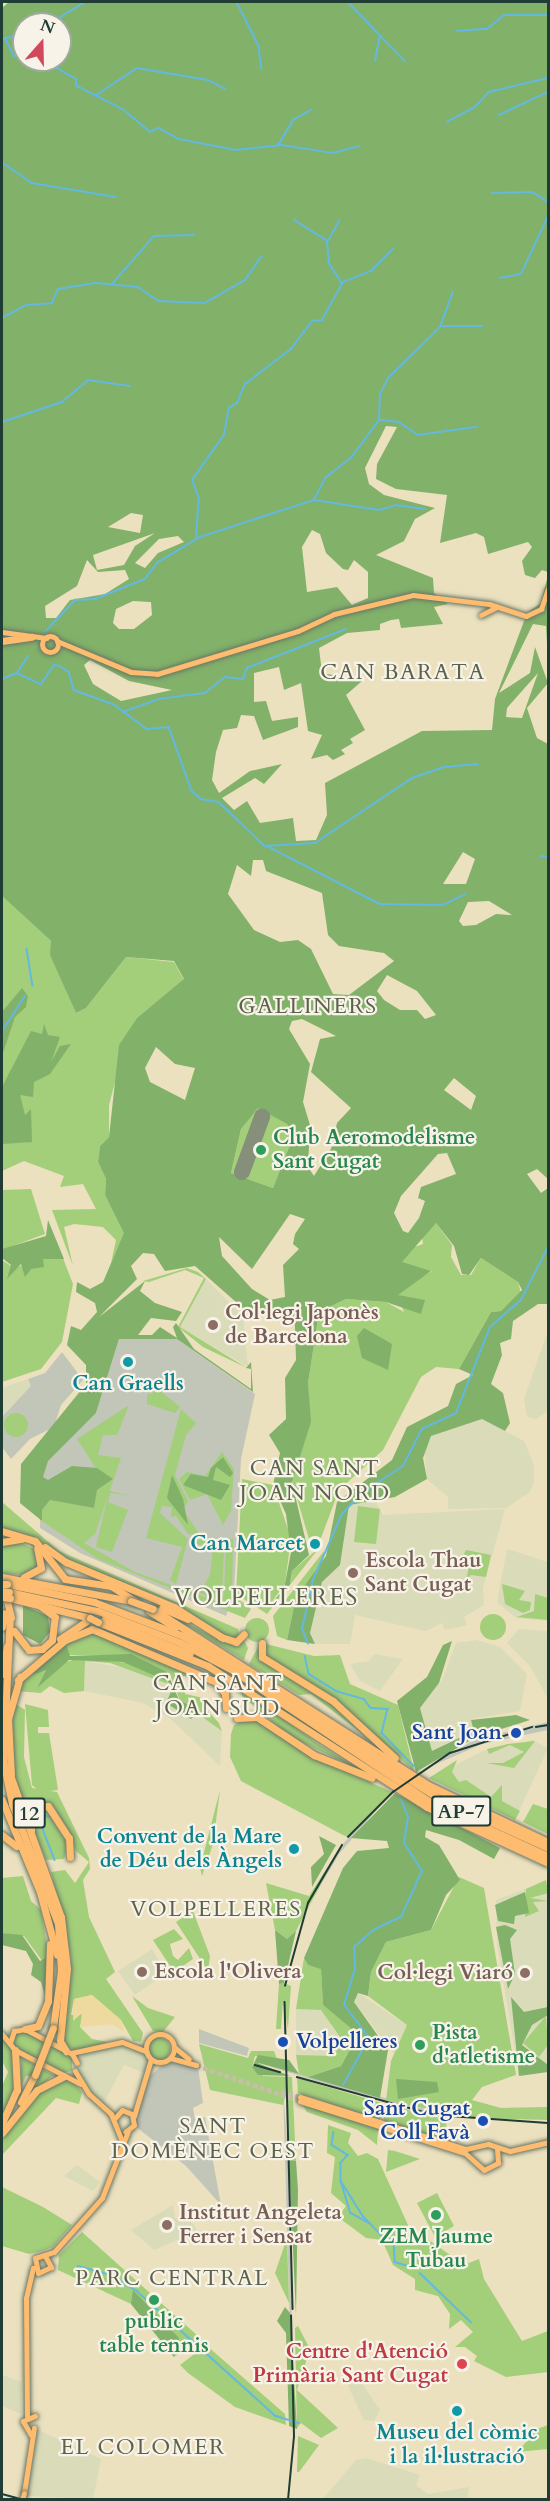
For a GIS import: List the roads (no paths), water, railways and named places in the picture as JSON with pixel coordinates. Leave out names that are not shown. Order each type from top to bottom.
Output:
[{"type":"highway","points":[[2,641],[32,637]]},
{"type":"highway","points":[[2,1532],[21,1534],[40,1545],[65,1579],[103,1584],[226,1659]]},
{"type":"highway","points":[[21,1534],[66,1562],[181,1610],[223,1638]]},
{"type":"highway","points":[[2,1542],[27,1541],[43,1560],[34,1576],[5,1585]]},
{"type":"highway","points":[[5,1585],[103,1584]]},
{"type":"highway","points":[[5,1585],[35,1602],[55,1617],[56,1634],[42,1649],[22,1646],[2,1598],[5,1585]]},
{"type":"highway","points":[[5,1585],[8,1646],[7,1695],[3,1723],[6,1760],[13,1786],[54,1891],[66,1953],[60,2041],[68,2052]]},
{"type":"highway","name":"AP-7","points":[[5,1585],[112,1607],[226,1659],[426,1791],[549,1848]]},
{"type":"highway","name":"AP-7","points":[[5,1585],[91,1608],[168,1637],[234,1671],[335,1741],[445,1810],[549,1856]]},
{"type":"highway","points":[[61,1586],[150,1606],[236,1642],[244,1634]]},
{"type":"highway","points":[[35,1602],[88,1620],[101,1621],[200,1659],[335,1741]]},
{"type":"highway","points":[[150,1606],[448,1797],[513,1828],[549,1841]]},
{"type":"highway","points":[[2,1627],[7,1613]]},
{"type":"highway","points":[[7,1613],[8,1744],[13,1786]]},
{"type":"highway","points":[[7,1695],[18,1680],[66,1633],[88,1620]]},
{"type":"highway","points":[[101,1621],[216,1682],[226,1707]]},
{"type":"highway","points":[[101,1621],[224,1675],[427,1807]]},
{"type":"highway","points":[[18,1680],[65,1640],[92,1629],[216,1682]]},
{"type":"highway","points":[[262,1643],[262,1657],[333,1701],[410,1771],[448,1797]]},
{"type":"highway","points":[[2,1674],[8,1646]]},
{"type":"highway","points":[[237,1718],[257,1717],[308,1752],[549,1865]]},
{"type":"highway","points":[[3,1723],[10,1798],[56,1917],[60,1994]]},
{"type":"highway","points":[[2,1779],[48,1900],[57,1955],[51,2027]]},
{"type":"highway","points":[[2,1800],[46,1912],[57,1955]]},
{"type":"highway","name":"12","points":[[54,1891],[29,1823],[35,1805],[45,1804],[55,1813],[71,1844],[70,1857]]},
{"type":"highway","points":[[2,1805],[2,1817]]},
{"type":"highway","points":[[2,1835],[30,1868]]},
{"type":"highway","points":[[25,2029],[39,2024],[52,1979],[46,1912]]},
{"type":"highway","points":[[2,2130],[33,2074],[51,2027],[64,1979],[66,1953]]},
{"type":"highway","points":[[2,2130],[17,2090],[13,2047]]},
{"type":"highway","points":[[2,2130],[37,2090],[66,2076]]},
{"type":"main road","points":[[2,632],[57,641],[135,673],[162,674],[298,631],[339,612],[405,597],[489,604],[533,615],[543,606],[549,589]]},
{"type":"main road","points":[[478,603],[484,613]]},
{"type":"main road","points":[[484,613],[489,604]]},
{"type":"main road","points":[[484,613],[497,607]]},
{"type":"main road","points":[[32,637],[55,650],[70,648]]},
{"type":"main road","points":[[43,645],[47,638]]},
{"type":"main road","points":[[55,650],[57,641]]},
{"type":"main road","points":[[77,2063],[68,2052],[25,2029],[2,2032],[13,2047],[81,2084],[109,2112],[120,2131],[122,2146]]},
{"type":"main road","points":[[13,2047],[16,2030]]},
{"type":"main road","points":[[68,2052],[84,2052],[118,2042],[139,2045],[164,2035],[174,2047],[196,2064],[170,2058],[159,2062],[150,2071]]},
{"type":"main road","points":[[146,2051],[148,2042]]},
{"type":"main road","points":[[22,2499],[32,2436],[27,2416],[30,2408],[26,2298],[35,2258],[54,2252],[104,2196],[134,2116],[135,2106],[150,2071],[151,2059],[139,2045]]},
{"type":"main road","points":[[170,2058],[174,2047]]},
{"type":"main road","points":[[81,2084],[75,2071],[84,2052]]},
{"type":"main road","points":[[151,2059],[159,2062]]},
{"type":"main road","points":[[66,2076],[75,2071]]},
{"type":"main road","points":[[510,2151],[496,2147],[466,2149],[300,2099],[473,2158],[487,2170],[510,2151],[549,2142]]},
{"type":"main road","points":[[109,2112],[119,2112],[135,2106]]},
{"type":"main road","points":[[127,2110],[134,2116]]},
{"type":"main road","points":[[113,2121],[119,2112]]},
{"type":"main road","points":[[120,2131],[128,2131]]},
{"type":"main road","points":[[473,2158],[478,2147]]},
{"type":"main road","points":[[496,2147],[500,2158]]},
{"type":"main road","points":[[31,2278],[38,2273],[48,2271],[54,2252]]},
{"type":"main road","points":[[45,2256],[51,2262]]},
{"type":"main road","points":[[33,2268],[38,2273]]},
{"type":"main road","points":[[30,2408],[35,2416]]},
{"type":"main road","points":[[27,2416],[35,2416]]},
{"type":"main road","points":[[31,2428],[35,2416]]},
{"type":"waterway","points":[[69,12],[85,2]]},
{"type":"waterway","points":[[237,2],[259,46],[262,69]]},
{"type":"waterway","points":[[348,2],[405,61]]},
{"type":"waterway","points":[[457,31],[487,29],[504,15],[548,15]]},
{"type":"waterway","points":[[375,61],[380,36]]},
{"type":"waterway","points":[[2,39],[12,37]]},
{"type":"waterway","points":[[6,39],[12,52]]},
{"type":"waterway","points":[[95,96],[137,68],[208,80],[226,89]]},
{"type":"waterway","points":[[64,72],[76,79],[77,86],[123,109],[150,132],[159,128],[179,139],[236,150],[282,145],[333,153],[359,146]]},
{"type":"waterway","points":[[447,122],[475,107],[489,92],[548,78]]},
{"type":"waterway","points":[[499,115],[548,92]]},
{"type":"waterway","points":[[277,147],[293,120],[311,110]]},
{"type":"waterway","points":[[2,162],[32,183],[116,197]]},
{"type":"waterway","points":[[492,193],[533,192],[548,202]]},
{"type":"waterway","points":[[500,278],[521,274],[548,216]]},
{"type":"waterway","points":[[196,538],[199,499],[192,480],[224,435],[229,408],[237,403],[245,384],[291,349],[312,321],[322,320],[342,284],[329,264],[327,241],[294,220]]},
{"type":"waterway","points":[[328,241],[339,221]]},
{"type":"waterway","points":[[113,283],[154,236],[194,235]]},
{"type":"waterway","points":[[341,283],[371,271],[393,249]]},
{"type":"waterway","points":[[2,318],[26,305],[52,303],[58,289],[97,283],[138,287],[159,301],[205,303],[245,280],[262,256]]},
{"type":"waterway","points":[[45,632],[75,600],[95,599],[145,579],[157,563],[200,537],[314,500],[325,478],[351,458],[379,420],[380,394],[388,378],[440,327],[453,292]]},
{"type":"waterway","points":[[442,326],[482,326]]},
{"type":"waterway","points":[[2,422],[62,402],[88,380],[130,386]]},
{"type":"waterway","points":[[381,420],[399,422],[418,435],[476,427]]},
{"type":"waterway","points":[[314,500],[379,510],[396,505],[425,509]]},
{"type":"waterway","points":[[123,712],[158,699],[205,693],[225,677],[243,679],[247,668],[346,629]]},
{"type":"waterway","points":[[17,673],[28,656]]},
{"type":"waterway","points":[[2,679],[17,673],[41,684],[54,665],[60,666],[69,672],[74,690],[115,705],[147,729],[169,727],[192,791],[201,799],[219,802],[265,846],[315,843],[412,778],[444,767],[478,764]]},
{"type":"waterway","points":[[267,846],[380,904],[443,905],[466,894]]},
{"type":"waterway","points":[[541,856],[548,857]]},
{"type":"waterway","points":[[27,949],[33,986]]},
{"type":"waterway","points":[[2,1031],[25,996]]},
{"type":"waterway","points":[[308,1644],[302,1629],[313,1580],[342,1514],[362,1493],[403,1466],[422,1429],[456,1413],[490,1327],[521,1300],[548,1247]]},
{"type":"waterway","points":[[305,1656],[309,1674],[336,1691],[364,1699],[371,1708],[388,1709],[382,1733],[414,1766]]},
{"type":"waterway","points":[[343,2085],[369,2038],[344,2005],[355,1970],[354,1947],[375,1929],[401,1917],[422,1871],[404,1843],[408,1817],[401,1800]]},
{"type":"waterway","points":[[50,1817],[38,1816],[55,1860]]},
{"type":"waterway","points":[[334,2132],[332,2145],[348,2155],[341,2163],[341,2181],[363,2216],[383,2237],[394,2240],[395,2262],[411,2267]]},
{"type":"waterway","points":[[341,2181],[351,2213],[369,2223]]},
{"type":"waterway","points":[[78,2266],[108,2274],[137,2291],[276,2416],[299,2423]]},
{"type":"waterway","points":[[420,2273],[471,2322]]},
{"type":"tunnel","points":[[196,2065],[300,2101]]},
{"type":"tunnel","points":[[281,2091],[300,2097]]},
{"type":"railway","points":[[536,1727],[548,1725]]},
{"type":"railway","points":[[348,1837],[393,1792],[450,1753],[532,1727]]},
{"type":"railway","points":[[285,1986],[308,1903],[342,1845]]},
{"type":"railway","points":[[285,2002],[293,2309]]},
{"type":"railway","points":[[255,2065],[280,2072]]},
{"type":"railway","points":[[297,2077],[435,2115],[548,2123]]},
{"type":"railway","points":[[288,2500],[294,2437],[291,2316]]},
{"type":"railway","points":[[2,2494],[25,2500]]},
{"type":"place","name":"Club Aeromodelisme Sant Cugat","points":[[261,1150]]},
{"type":"place","name":"Col·legi Japonès de Barcelona","points":[[213,1325]]},
{"type":"place","name":"Can Graells","points":[[128,1362]]},
{"type":"place","name":"Can Marcet","points":[[315,1544]]},
{"type":"place","name":"Escola Thau Sant Cugat","points":[[353,1573]]},
{"type":"place","name":"Sant Joan","points":[[516,1733]]},
{"type":"place","name":"Convent de la Mare de Déu dels Àngels","points":[[294,1849]]},
{"type":"place","name":"Escola l'Olivera","points":[[142,1972]]},
{"type":"place","name":"Col·legi Viaró","points":[[525,1973]]},
{"type":"place","name":"Volpelleres","points":[[283,2042]]},
{"type":"place","name":"Pista d'atletisme","points":[[420,2045]]},
{"type":"place","name":"Sant Cugat Coll Favà","points":[[483,2121]]},
{"type":"place","name":"ZEM Jaume Tubau","points":[[436,2215]]},
{"type":"place","name":"Institut Angeleta Ferrer i Sensat","points":[[167,2225]]},
{"type":"place","name":"public table tennis","points":[[154,2300]]},
{"type":"place","name":"Centre d'Atenció Primària Sant Cugat","points":[[462,2364]]},
{"type":"place","name":"Museu del còmic i la il·lustració","points":[[457,2411]]},
{"type":"district","name":"CAN BARATA","points":[[403,673]]},
{"type":"district","name":"GALLINERS","points":[[308,1007]]},
{"type":"district","name":"CAN SANT JOAN NORD","points":[[315,1480]]},
{"type":"district","name":"VOLPELLERES","points":[[266,1598]]},
{"type":"district","name":"CAN SANT JOAN SUD","points":[[218,1696]]},
{"type":"district","name":"VOLPELLERES","points":[[216,1910]]},
{"type":"district","name":"SANT DOMÈNEC OEST","points":[[213,2138]]},
{"type":"district","name":"PARC CENTRAL","points":[[172,2279]]},
{"type":"district","name":"EL COLOMER","points":[[143,2448]]}]
